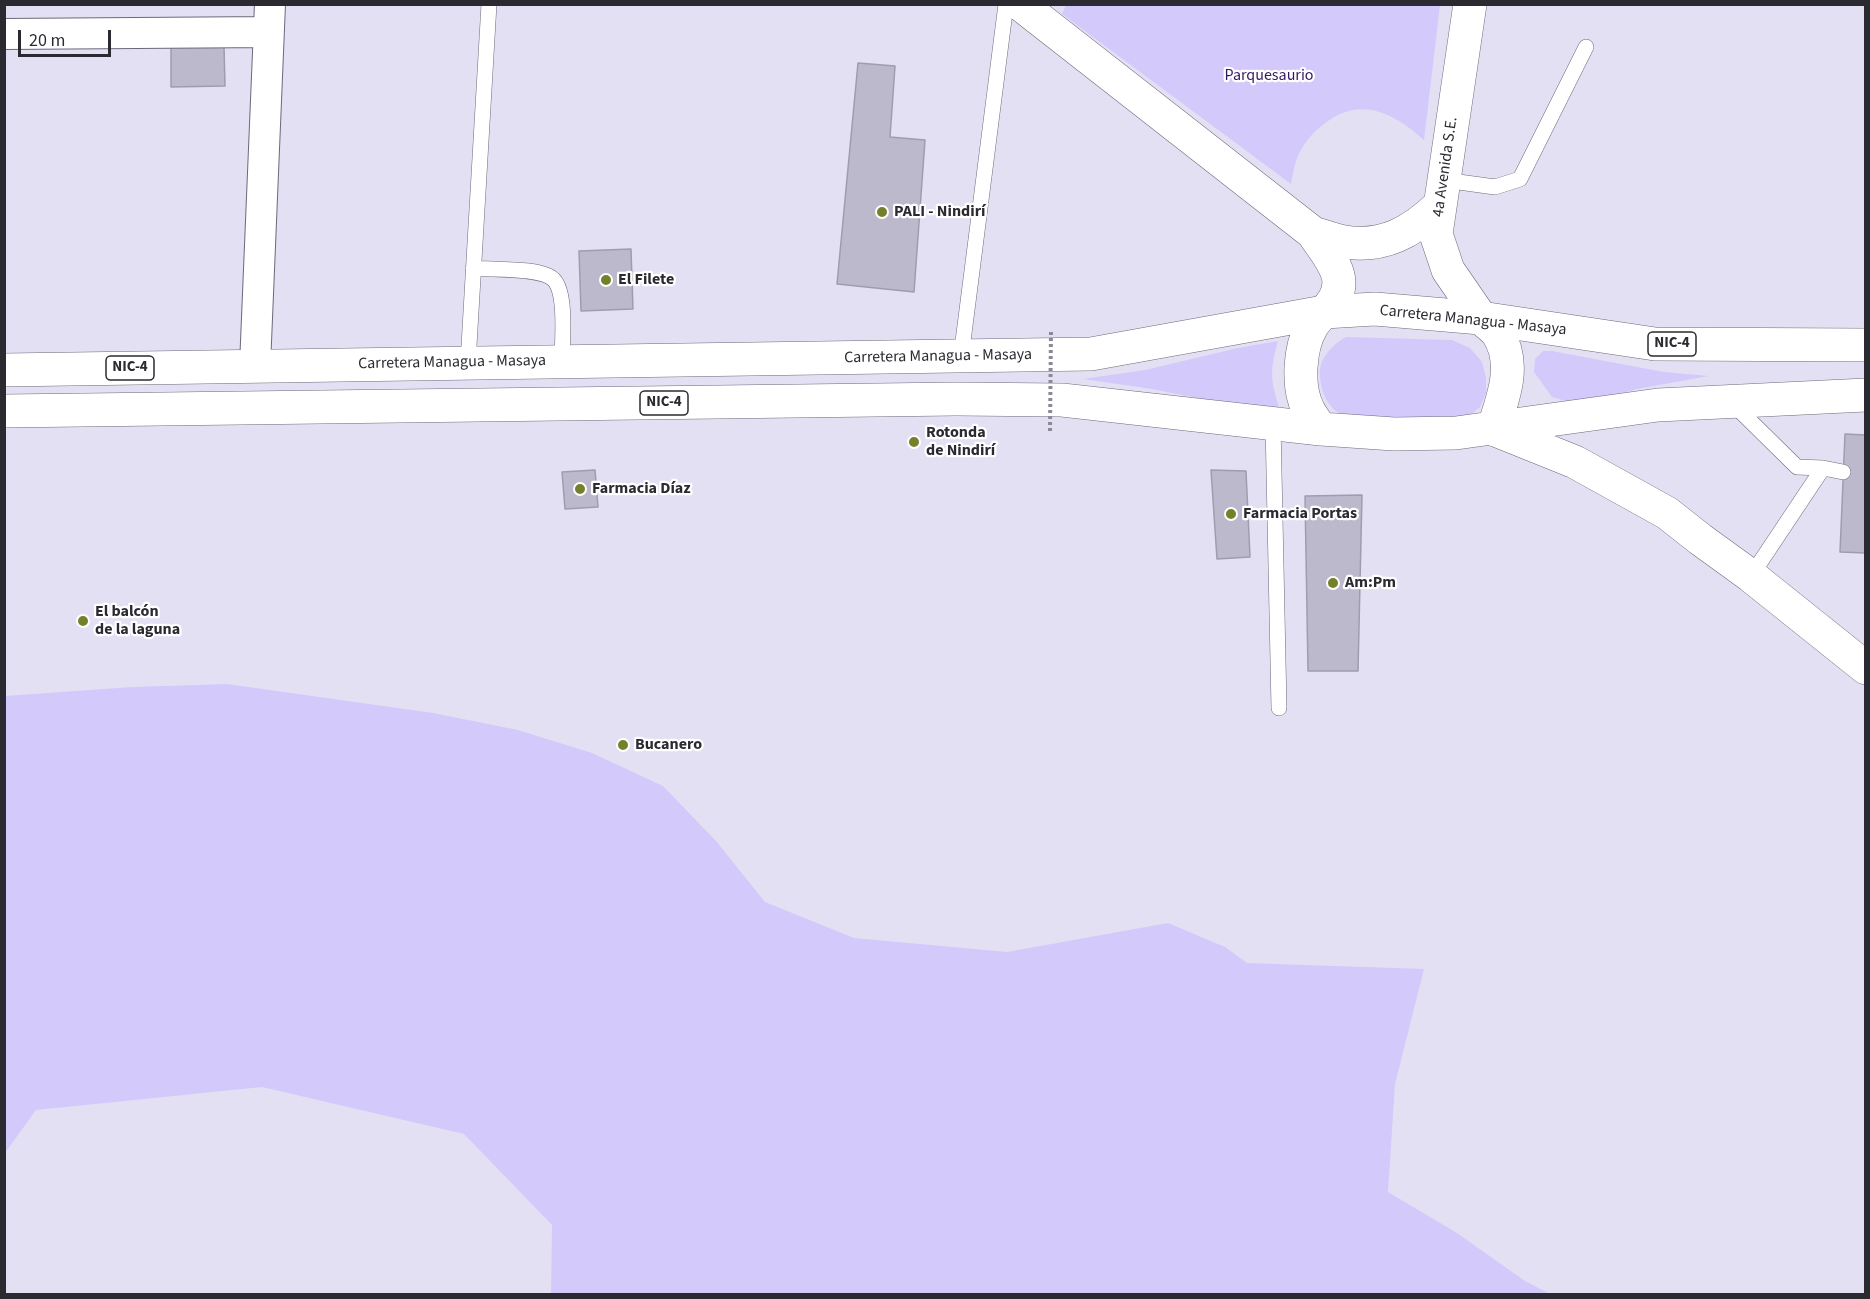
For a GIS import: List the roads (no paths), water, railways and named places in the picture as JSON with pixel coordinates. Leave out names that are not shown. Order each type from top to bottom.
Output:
[{"type":"main road","points":[[1020,4],[1313,233],[1337,269],[1340,285],[1334,302],[1311,326],[1300,369],[1301,392],[1308,411],[1321,429]]},
{"type":"main road","name":"4a Avenida S.E.","points":[[1470,4],[1436,234],[1448,270],[1481,318],[1498,334],[1504,351],[1509,373],[1493,429]]},
{"type":"main road","points":[[1313,233],[1344,242],[1372,243],[1402,235],[1422,222],[1442,193]]},
{"type":"main road","name":"Carretera Managua - Masaya","points":[[4,370],[1091,354],[1324,312],[1375,309],[1481,318],[1655,344],[1866,345]]},
{"type":"main road","name":"NIC-4","points":[[4,411],[956,399],[1062,400],[1321,429],[1394,434],[1456,433],[1493,429],[1658,405],[1866,395]]},
{"type":"main road","points":[[1493,429],[1575,462],[1667,513],[1751,576],[1866,668]]},
{"type":"street","points":[[4,34],[269,18],[255,366]]},
{"type":"lane","points":[[468,363],[489,4]]},
{"type":"lane","points":[[961,357],[1006,4]]},
{"type":"lane","points":[[1442,193],[1495,187],[1520,179],[1586,47]]},
{"type":"lane","points":[[473,268],[537,272],[554,279],[561,291],[562,362]]},
{"type":"lane","points":[[1731,401],[1797,467],[1823,468],[1843,472]]},
{"type":"lane","points":[[1273,424],[1278,708]]},
{"type":"lane","points":[[1751,576],[1823,468]]},
{"type":"place","name":"PALI - Nindirí","points":[[882,212]]},
{"type":"place","name":"El Filete","points":[[606,280]]},
{"type":"place","name":"Rotonda de Nindirí","points":[[914,442]]},
{"type":"place","name":"Farmacia Díaz","points":[[580,489]]},
{"type":"place","name":"Farmacia Portas","points":[[1231,514]]},
{"type":"place","name":"Am:Pm","points":[[1333,583]]},
{"type":"place","name":"El balcón de la laguna","points":[[83,621]]},
{"type":"place","name":"Bucanero","points":[[623,745]]},
{"type":"park label","name":"Parquesaurio","points":[[1269,76]]}]
